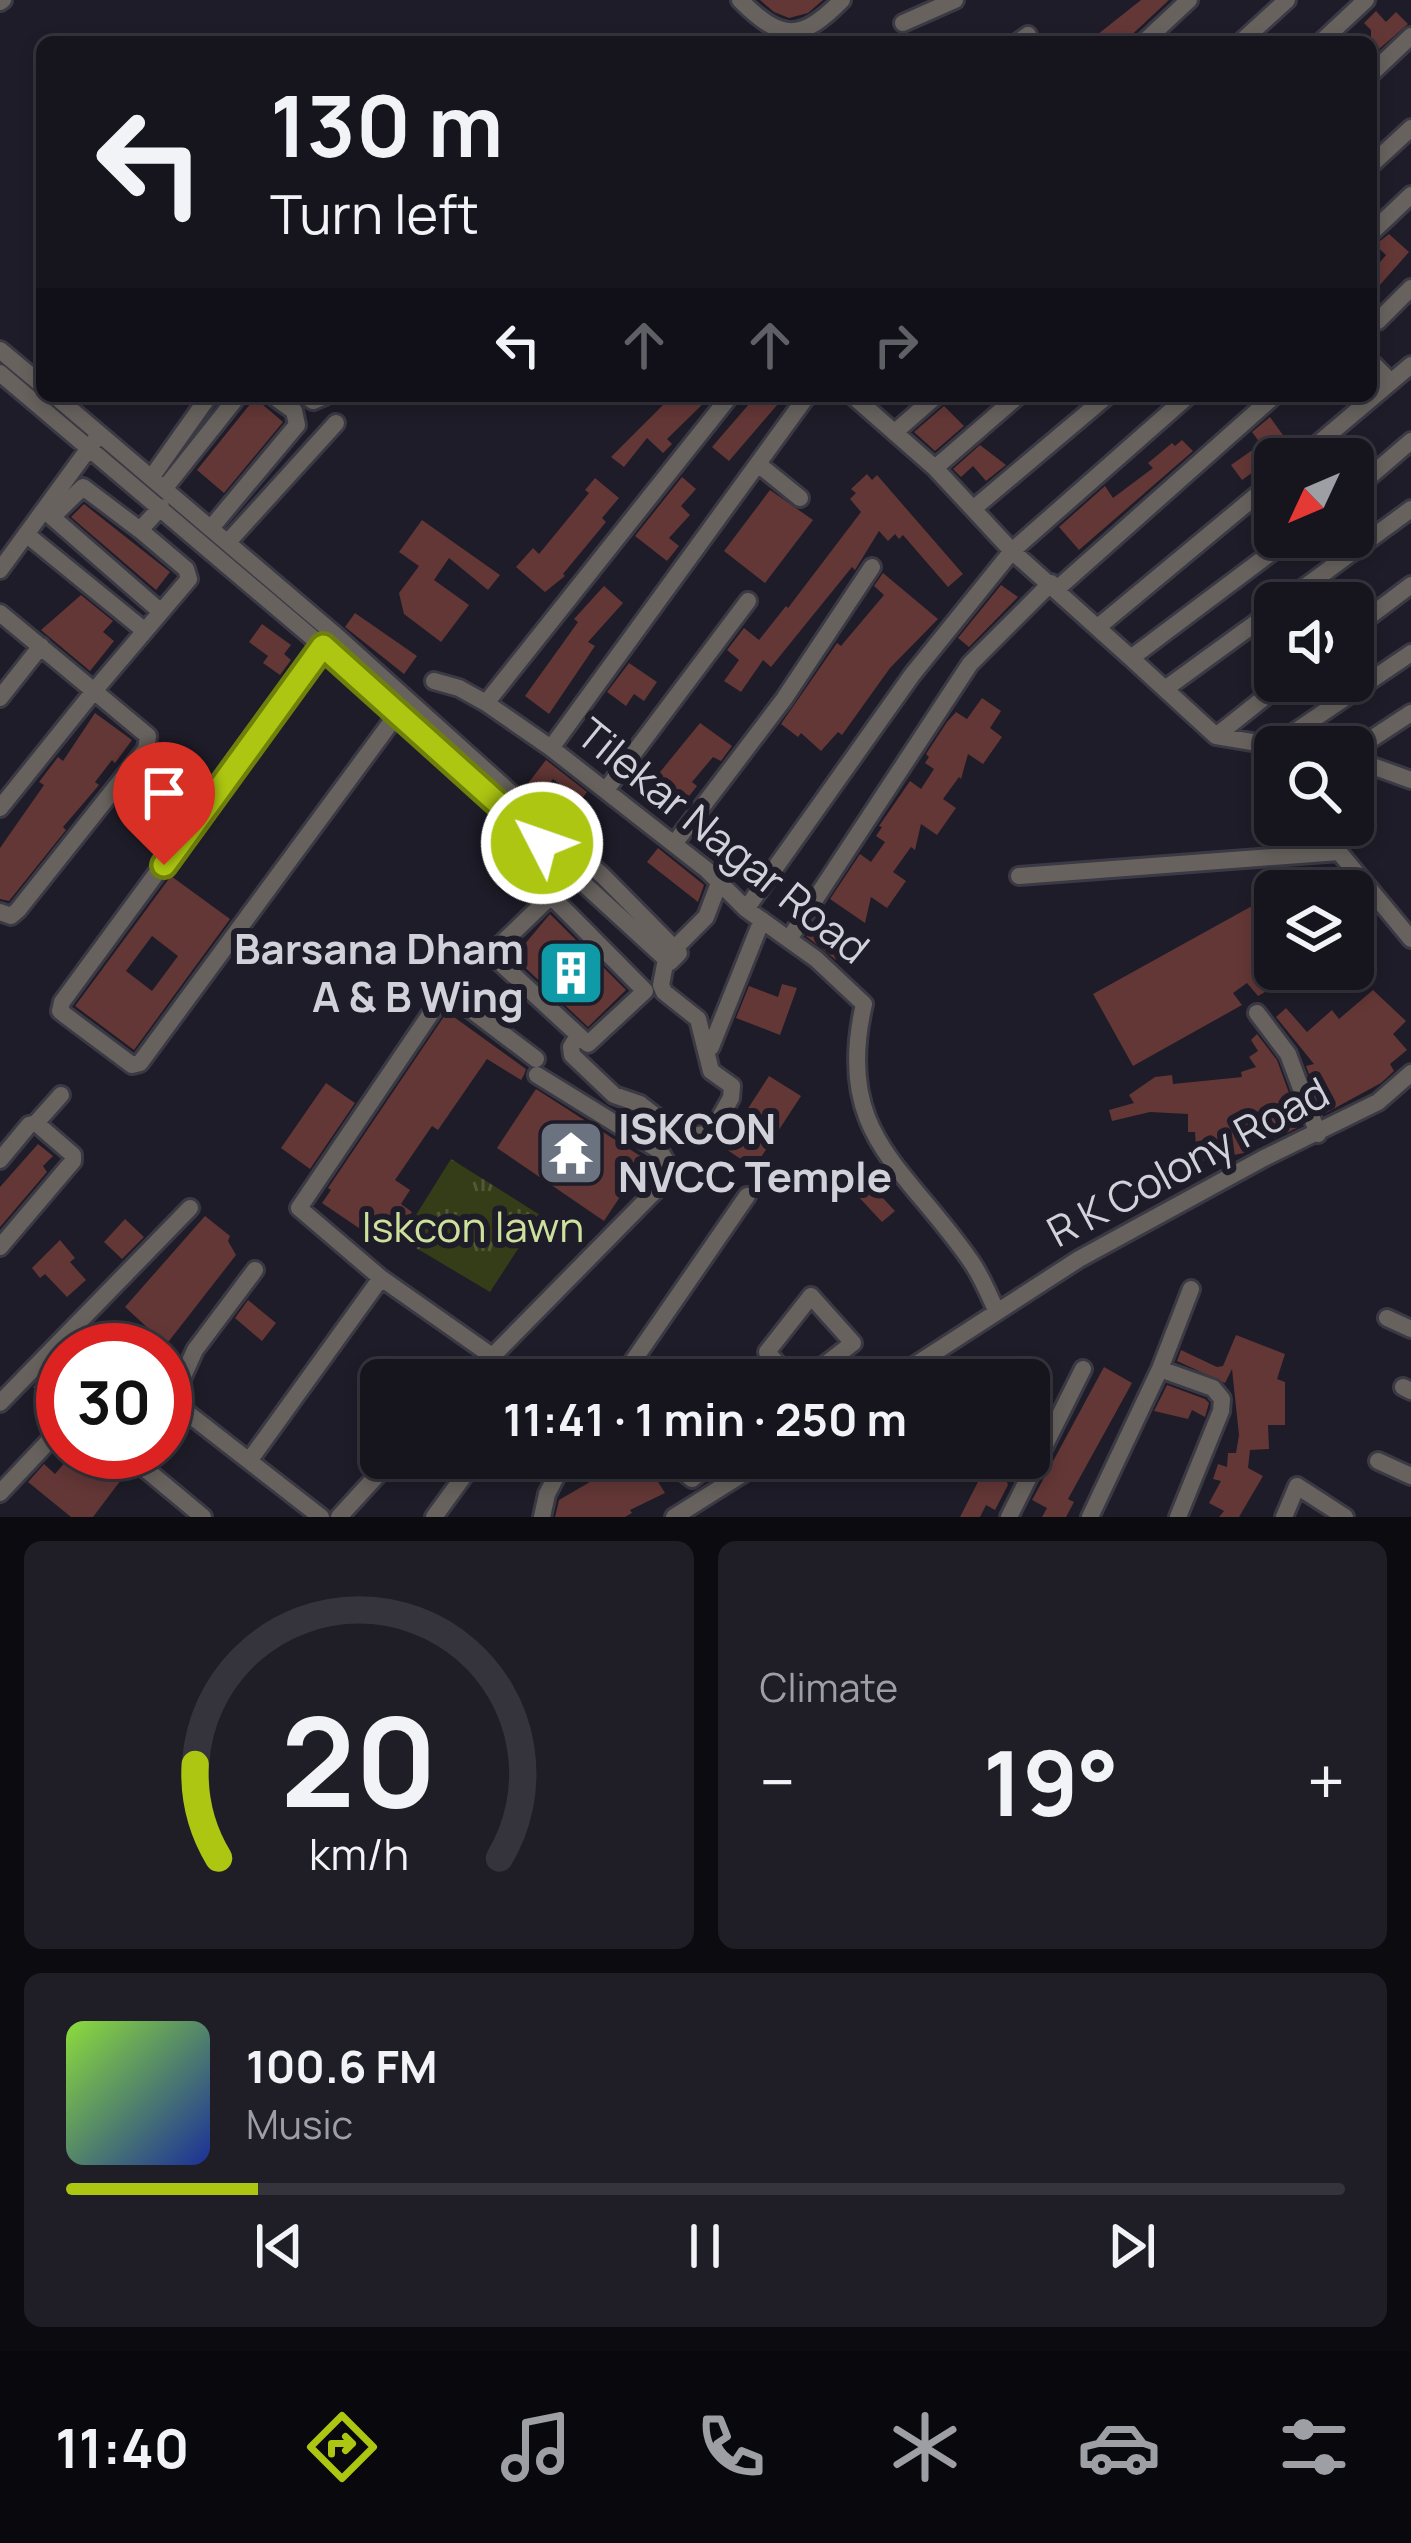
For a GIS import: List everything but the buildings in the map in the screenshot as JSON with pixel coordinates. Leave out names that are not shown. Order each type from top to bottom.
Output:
[{"type":"street","points":[[740,0],[766,26],[784,33],[806,30],[842,0]]},
{"type":"street","points":[[903,23],[955,0]]},
{"type":"street","points":[[1150,36],[1189,0]]},
{"type":"street","points":[[1248,36],[1287,0]]},
{"type":"street","points":[[1327,36],[1366,0]]},
{"type":"street","points":[[1377,68],[1411,36]]},
{"type":"street","points":[[1377,160],[1411,128]]},
{"type":"street","points":[[1377,227],[1411,195]]},
{"type":"street","points":[[1377,318],[1411,288]]},
{"type":"street","points":[[0,350],[36,380]]},
{"type":"street","points":[[1377,394],[1411,365]]},
{"type":"street","points":[[1377,368],[1391,382]]},
{"type":"street","points":[[0,373],[36,398]]},
{"type":"street","points":[[41,402],[159,492],[328,640],[580,866],[670,954]]},
{"type":"street","points":[[60,402],[95,440],[228,542],[328,640]]},
{"type":"street","points":[[140,530],[206,402]]},
{"type":"street","points":[[159,492],[233,402]]},
{"type":"street","points":[[211,528],[297,425],[294,411],[281,402]]},
{"type":"street","points":[[485,703],[725,402]]},
{"type":"street","points":[[551,748],[803,402]]},
{"type":"street","points":[[867,402],[1012,550],[1216,736],[1254,742]]},
{"type":"street","points":[[895,432],[929,402]]},
{"type":"street","points":[[935,468],[1011,402]]},
{"type":"street","points":[[973,509],[1100,402]]},
{"type":"street","points":[[711,1047],[754,914],[912,676],[1012,550],[1181,402]]},
{"type":"street","points":[[789,939],[970,664],[1267,402]]},
{"type":"street","points":[[1325,438],[1367,402]]},
{"type":"street","points":[[228,542],[336,423]]},
{"type":"street","points":[[0,569],[95,440]]},
{"type":"street","points":[[1374,473],[1411,441]]},
{"type":"street","points":[[758,464],[800,499]]},
{"type":"street","points":[[0,808],[161,613],[190,574],[83,487],[52,517],[161,613]]},
{"type":"street","points":[[1099,627],[1254,498]]},
{"type":"street","points":[[1312,582],[1411,509]]},
{"type":"street","points":[[26,534],[145,631]]},
{"type":"street","points":[[1131,658],[1264,558]]},
{"type":"street","points":[[674,844],[784,699],[872,567]]},
{"type":"street","points":[[1374,612],[1411,585]]},
{"type":"street","points":[[606,790],[748,602]]},
{"type":"street","points":[[0,613],[148,736],[149,744],[18,910],[11,916],[0,912]]},
{"type":"street","points":[[1165,689],[1254,624]]},
{"type":"street","points":[[328,640],[62,1002],[60,1011],[132,1065],[140,1063],[403,707]]},
{"type":"street","points":[[0,698],[41,646]]},
{"type":"street","points":[[1307,726],[1411,653]]},
{"type":"street","name":"Tilekar Nagar Road","points":[[434,681],[459,688],[551,748],[847,984],[864,1004],[858,1030],[857,1093],[865,1119],[887,1157],[973,1263],[996,1310]]},
{"type":"street","points":[[1216,736],[1259,702]]},
{"type":"street","points":[[1374,740],[1411,713]]},
{"type":"street","points":[[1374,764],[1411,780]]},
{"type":"street","points":[[1018,876],[1340,852],[1411,939]]},
{"type":"street","points":[[551,896],[644,992],[588,1044],[494,957],[498,947],[580,866]]},
{"type":"street","points":[[578,1036],[572,1055],[614,1095],[640,1104],[676,1132],[711,1133],[731,1098],[732,1086],[710,1071],[698,1019],[661,985],[670,954],[706,917],[719,884]]},
{"type":"street","points":[[489,1359],[658,1188],[670,1168],[660,1151],[537,1067],[446,991],[298,1208],[381,1278],[492,1356]]},
{"type":"street","points":[[1258,1013],[1288,1054],[1318,1134]]},
{"type":"street","name":"R K Colony Road","points":[[996,1310],[1170,1209],[1378,1102],[1411,1073]]},
{"type":"street","points":[[0,1160],[61,1095]]},
{"type":"street","points":[[0,1247],[73,1161],[73,1155],[36,1123]]},
{"type":"street","points":[[634,1359],[747,1196]]},
{"type":"street","points":[[0,1403],[190,1208]]},
{"type":"street","points":[[255,1270],[195,1350],[172,1401],[321,1517]]},
{"type":"street","points":[[249,1461],[381,1278]]},
{"type":"street","points":[[1090,1517],[1160,1369],[1191,1289]]},
{"type":"street","points":[[811,1296],[853,1343],[805,1379],[767,1352],[811,1296]]},
{"type":"street","points":[[923,1359],[996,1310]]},
{"type":"street","points":[[1387,1318],[1411,1329]]},
{"type":"street","points":[[1009,1517],[1083,1369]]},
{"type":"street","points":[[1160,1369],[1213,1388],[1222,1399],[1178,1517]]},
{"type":"street","points":[[0,1493],[36,1455]]},
{"type":"street","points":[[1378,1461],[1411,1477]]},
{"type":"street","points":[[157,1479],[203,1517]]},
{"type":"street","points":[[339,1517],[372,1479]]},
{"type":"street","points":[[434,1517],[461,1479]]},
{"type":"street","points":[[542,1517],[555,1479]]},
{"type":"street","points":[[674,1517],[731,1479]]},
{"type":"street","points":[[1284,1517],[1297,1486],[1346,1517]]},
{"type":"green space","name":"Iskcon lawn","points":[[451,1159],[540,1215],[490,1292],[401,1239]]},
{"type":"place","name":"Barsana Dham A & B Wing","points":[[571,973]]},
{"type":"place","name":"ISKCON NVCC Temple","points":[[571,1153]]},
{"type":"route","points":[[164,865],[323,646],[542,843]]}]
